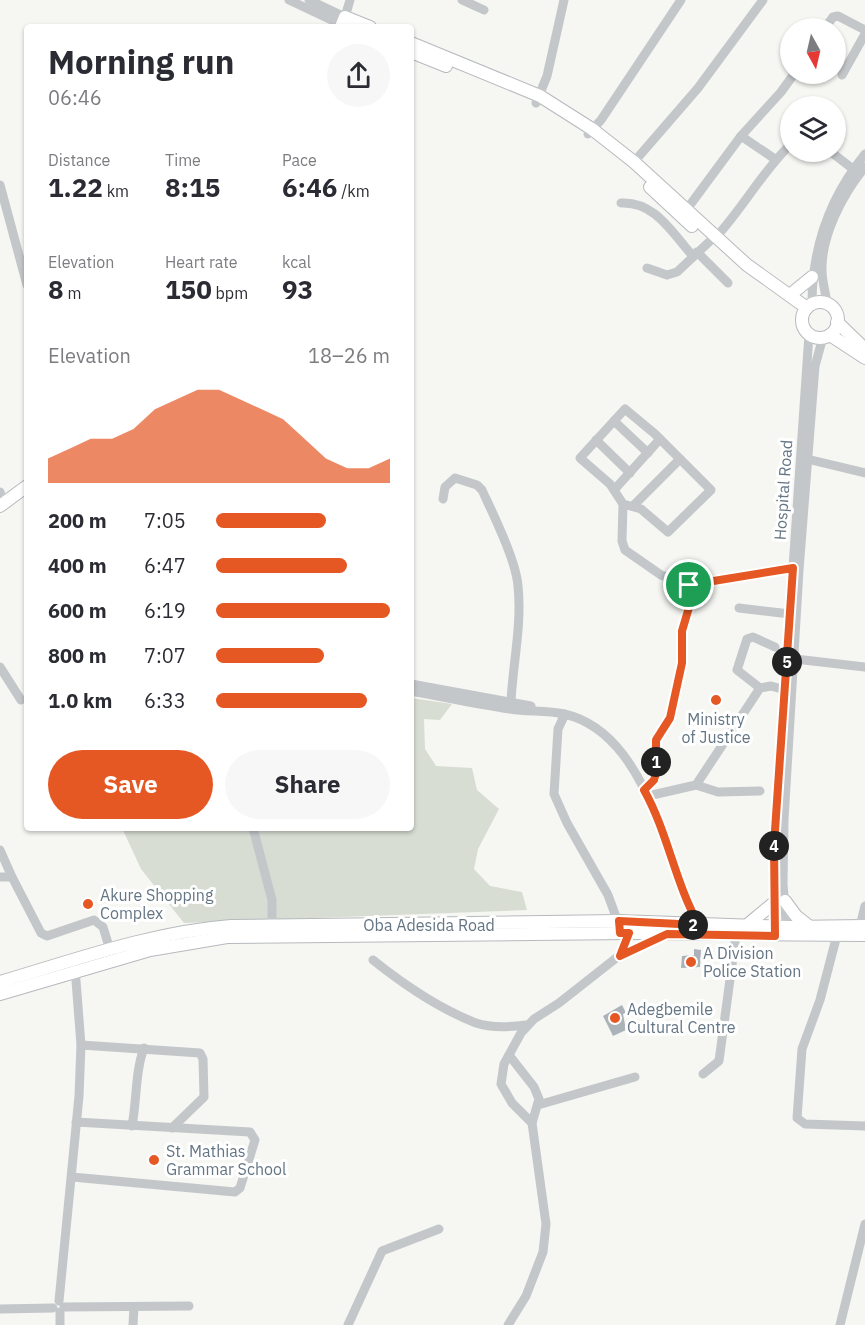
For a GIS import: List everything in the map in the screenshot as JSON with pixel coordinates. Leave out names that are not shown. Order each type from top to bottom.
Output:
[{"type":"main road","points":[[414,48],[538,99],[590,132],[634,162],[687,209],[735,266],[807,308],[827,304],[833,308],[837,322],[864,349]]},
{"type":"main road","points":[[590,132],[712,239],[807,308]]},
{"type":"main road","points":[[790,296],[812,277]]},
{"type":"main road","points":[[807,308],[804,328],[808,334],[826,336],[864,349]]},
{"type":"main road","points":[[826,336],[837,322]]},
{"type":"main road","points":[[0,497],[24,478]]},
{"type":"main road","points":[[0,497],[24,487]]},
{"type":"main road","points":[[746,926],[780,902],[810,927]]},
{"type":"main road","name":"Oba Adesida Road","points":[[0,994],[75,966],[110,950],[196,929],[272,925],[623,929],[667,934],[736,935],[810,927],[863,929]]},
{"type":"main road","name":"Oba Adesida Road","points":[[0,982],[150,950],[226,938],[623,929],[699,925],[746,926],[837,935],[863,929]]},
{"type":"street","points":[[289,0],[346,24]]},
{"type":"street","points":[[309,0],[346,24]]},
{"type":"street","points":[[346,24],[350,0]]},
{"type":"street","points":[[462,0],[484,10]]},
{"type":"street","points":[[538,99],[547,76],[563,0]]},
{"type":"street","points":[[590,132],[681,0]]},
{"type":"street","points":[[634,162],[698,88],[763,0]]},
{"type":"street","points":[[846,21],[865,32],[846,68]]},
{"type":"street","points":[[687,209],[741,136],[787,84]]},
{"type":"street","points":[[741,136],[776,159]]},
{"type":"street","points":[[807,308],[817,245],[831,208],[853,169],[865,154]]},
{"type":"street","points":[[647,268],[671,274],[695,254],[730,222],[780,155]]},
{"type":"street","points":[[844,162],[853,169]]},
{"type":"street","points":[[827,304],[822,271],[825,246],[843,200],[865,167]]},
{"type":"street","points":[[0,185],[24,274]]},
{"type":"street","points":[[621,203],[635,202],[652,211],[728,283]]},
{"type":"street","name":"Hospital Road","points":[[781,931],[774,845],[808,334]]},
{"type":"street","name":"Hospital Road","points":[[780,902],[807,459],[815,366],[826,336]]},
{"type":"street","points":[[623,504],[634,505],[668,532],[711,490],[660,439],[625,409],[580,458],[614,490],[623,504],[621,542],[626,550],[661,575],[689,585],[793,568]]},
{"type":"street","points":[[614,422],[648,453]]},
{"type":"street","points":[[614,490],[660,439]]},
{"type":"street","points":[[596,440],[630,472]]},
{"type":"street","points":[[634,505],[680,459]]},
{"type":"street","points":[[807,459],[865,473]]},
{"type":"street","points":[[443,499],[445,487],[455,478],[477,485],[482,490],[512,564],[518,583],[519,603],[511,701]]},
{"type":"street","points":[[646,793],[656,773],[656,740],[670,718],[682,663],[682,631],[690,604],[689,585]]},
{"type":"street","points":[[739,608],[790,614]]},
{"type":"street","points":[[760,688],[737,670],[743,646],[747,639],[753,637],[775,647]]},
{"type":"street","points":[[795,659],[865,666]]},
{"type":"street","points":[[0,667],[21,700]]},
{"type":"street","points":[[414,685],[511,701],[548,712],[558,729]]},
{"type":"street","points":[[696,785],[760,688],[771,686],[785,690]]},
{"type":"street","points":[[414,692],[509,709],[566,714],[589,723],[609,738],[622,753],[646,793],[674,859],[684,898],[699,925]]},
{"type":"street","points":[[566,714],[558,729],[554,787],[556,801],[608,895],[623,929],[620,956]]},
{"type":"street","points":[[646,793],[696,785],[718,792],[760,791]]},
{"type":"street","points":[[254,831],[272,900],[272,925]]},
{"type":"street","points":[[0,850],[41,933],[54,936],[94,920],[103,927],[110,950]]},
{"type":"street","points":[[0,877],[12,877]]},
{"type":"street","points":[[863,929],[865,906]]},
{"type":"street","points":[[532,1123],[502,1089],[502,1071],[526,1025],[560,1003],[620,956],[667,934]]},
{"type":"street","points":[[703,1074],[719,1061],[736,935]]},
{"type":"street","points":[[837,935],[820,1000],[802,1049],[797,1118],[805,1124],[865,1126]]},
{"type":"street","points":[[373,960],[393,976],[477,1024],[526,1025]]},
{"type":"street","points":[[60,1325],[59,1307],[72,1177],[81,1045],[75,966]]},
{"type":"street","points":[[81,1045],[198,1051],[204,1059],[204,1097],[181,1122],[171,1128]]},
{"type":"street","points":[[132,1047],[139,1062]]},
{"type":"street","points":[[132,1125],[137,1098],[139,1062],[144,1048]]},
{"type":"street","points":[[508,1325],[526,1296],[543,1252],[546,1224],[532,1123],[538,1105],[536,1091],[509,1055]]},
{"type":"street","points":[[538,1105],[635,1077]]},
{"type":"street","points":[[72,1177],[228,1192],[238,1190],[255,1140],[253,1133],[76,1122]]},
{"type":"street","points":[[840,1325],[865,1224]]},
{"type":"street","points":[[348,1325],[382,1251],[439,1229]]},
{"type":"street","points":[[0,1309],[189,1306]]},
{"type":"street","points":[[132,1325],[134,1307]]},
{"type":"shaded area","points":[[414,698],[452,704],[440,720],[424,719],[425,749],[436,766],[472,768],[477,790],[499,809],[478,849],[474,869],[490,886],[522,892],[527,910],[184,923],[141,869],[123,831],[414,831]]},
{"type":"building","name":"A Division Police Station","points":[[694,949],[701,950],[700,967],[681,968],[682,956],[694,955]]},
{"type":"building","name":"Adegbemile Cultural Centre","points":[[622,1005],[626,1013],[623,1014],[626,1030],[613,1036],[603,1016]]},
{"type":"place","name":"Ministry of Justice","points":[[716,700]]},
{"type":"place","name":"Akure Shopping Complex","points":[[88,904]]},
{"type":"place","name":"A Division Police Station","points":[[691,962]]},
{"type":"place","name":"Adegbemile Cultural Centre","points":[[615,1018]]},
{"type":"place","name":"St. Mathias Grammar School","points":[[154,1160]]},
{"type":"route","points":[[793,568],[774,845],[775,936],[667,934],[620,956],[629,933],[620,933],[619,921],[699,925],[684,898],[674,859],[644,790],[654,780],[656,740],[670,718],[682,663],[682,631],[690,604],[689,585],[793,568]]}]
